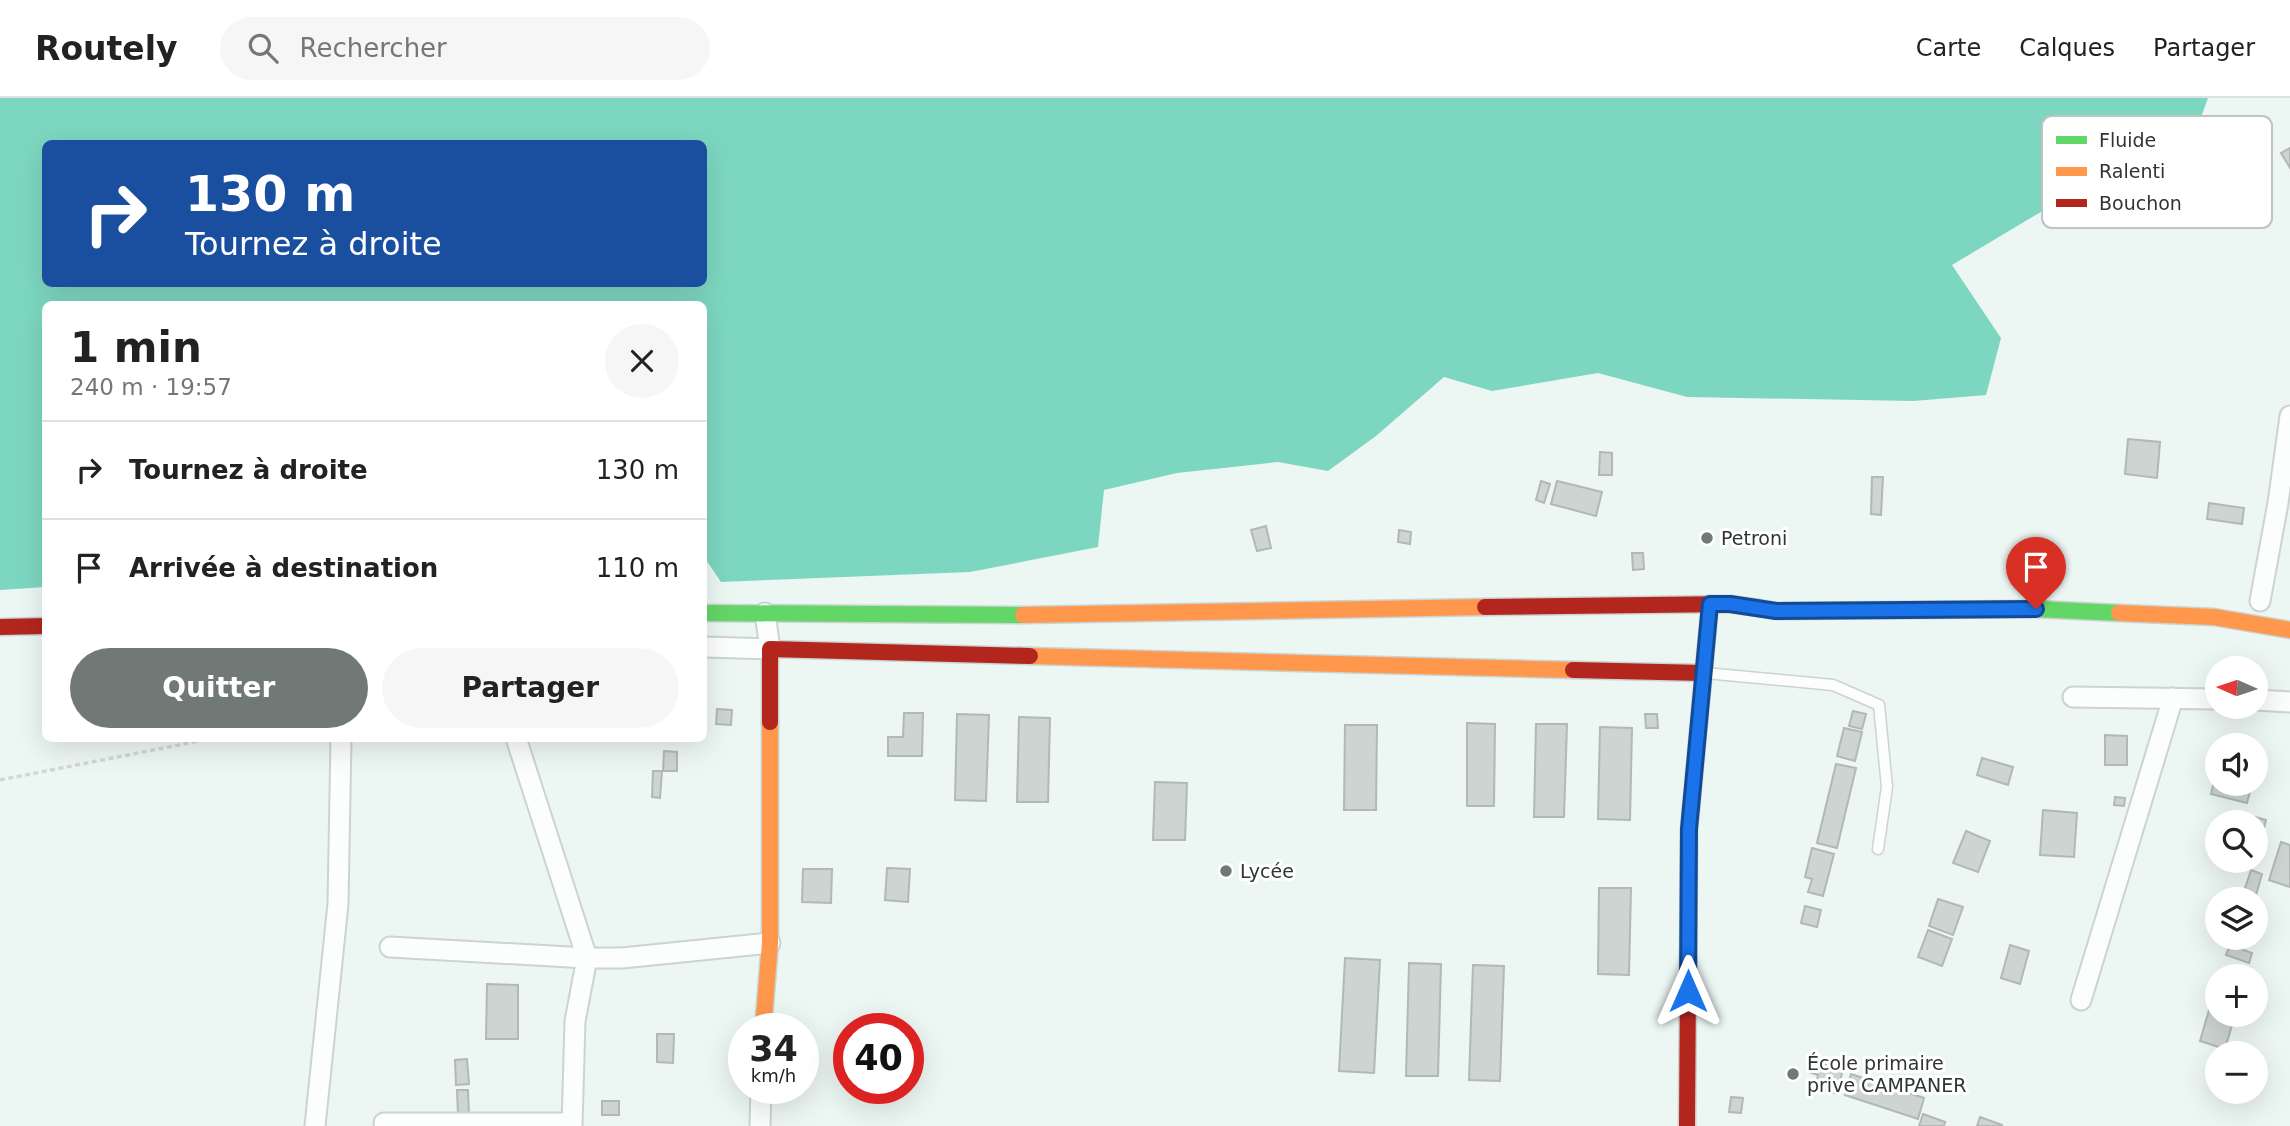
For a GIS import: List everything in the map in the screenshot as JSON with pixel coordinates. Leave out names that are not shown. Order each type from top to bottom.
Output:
[{"type":"main road","points":[[1730,604],[1769,594]]},
{"type":"main road","points":[[2253,600],[2280,604]]},
{"type":"main road","points":[[1687,1126],[1689,829],[1710,604]]},
{"type":"main road","points":[[707,613],[1013,615],[1263,609],[1730,604],[1776,611],[2050,609],[2214,617],[2290,630]]},
{"type":"main road","points":[[0,627],[42,626]]},
{"type":"main road","points":[[764,1013],[770,943],[770,649],[1704,673]]},
{"type":"street","points":[[2253,600],[2278,503],[2290,416]]},
{"type":"street","points":[[707,647],[770,649],[765,613]]},
{"type":"street","points":[[2073,697],[2205,699]]},
{"type":"street","points":[[2081,1000],[2173,698]]},
{"type":"street","points":[[2268,701],[2290,702]]},
{"type":"street","points":[[315,1126],[338,904],[341,742]]},
{"type":"street","points":[[384,1123],[572,1125],[576,1021],[587,958],[517,742]]},
{"type":"street","points":[[390,947],[622,958],[770,943]]},
{"type":"street","points":[[760,1126],[761,1104]]},
{"type":"lane","points":[[1704,673],[1833,685],[1879,705],[1887,787],[1878,849]]},
{"type":"path","points":[[0,780],[194,742]]},
{"type":"shaded area","points":[[0,98],[2208,98],[2201,116],[2042,116],[2042,211],[1952,265],[2001,338],[1986,395],[1913,401],[1687,397],[1598,373],[1492,391],[1444,377],[1376,436],[1328,471],[1278,462],[1177,473],[1104,490],[1098,547],[970,572],[721,582],[707,561],[707,301],[42,301],[42,587],[0,590]]},
{"type":"building","points":[[2290,148],[2290,168],[2281,153]]},
{"type":"building","points":[[2128,439],[2160,442],[2157,478],[2125,474]]},
{"type":"building","points":[[1600,452],[1612,453],[1612,475],[1599,475]]},
{"type":"building","points":[[1872,477],[1883,477],[1881,515],[1871,514]]},
{"type":"building","points":[[1541,481],[1550,484],[1544,503],[1536,500]]},
{"type":"building","points":[[1557,481],[1602,492],[1596,516],[1551,504]]},
{"type":"building","points":[[2209,503],[2244,508],[2242,524],[2207,519]]},
{"type":"building","points":[[1266,526],[1271,548],[1257,551],[1251,530]]},
{"type":"building","points":[[1399,530],[1411,532],[1410,544],[1398,542]]},
{"type":"building","points":[[1632,553],[1643,553],[1644,569],[1633,570]]},
{"type":"building","points":[[717,709],[732,710],[731,725],[716,724]]},
{"type":"building","points":[[1853,711],[1866,714],[1862,729],[1849,726]]},
{"type":"building","points":[[904,713],[923,713],[922,756],[888,756],[888,737],[903,737]]},
{"type":"building","points":[[957,714],[989,715],[986,801],[955,800]]},
{"type":"building","points":[[1645,714],[1657,714],[1658,728],[1646,728]]},
{"type":"building","points":[[1019,717],[1050,718],[1048,802],[1017,802]]},
{"type":"building","points":[[1467,723],[1495,724],[1494,806],[1467,806]]},
{"type":"building","points":[[1536,724],[1567,724],[1564,817],[1534,817]]},
{"type":"building","points":[[1345,725],[1377,725],[1376,810],[1344,810]]},
{"type":"building","points":[[1600,727],[1632,728],[1630,820],[1598,819]]},
{"type":"building","points":[[1844,728],[1862,732],[1855,761],[1837,756]]},
{"type":"building","points":[[2105,735],[2127,736],[2127,765],[2105,765]]},
{"type":"building","points":[[664,751],[677,752],[677,771],[663,771]]},
{"type":"building","points":[[1982,758],[2013,767],[2008,785],[1977,775]]},
{"type":"building","points":[[1836,764],[1856,768],[1837,848],[1817,843]]},
{"type":"building","points":[[653,771],[662,771],[660,798],[652,797]]},
{"type":"building","points":[[1155,782],[1187,783],[1185,840],[1153,840]]},
{"type":"building","points":[[2219,796],[2249,796],[2247,803]]},
{"type":"building","points":[[2115,797],[2125,798],[2124,806],[2114,805]]},
{"type":"building","points":[[2043,810],[2077,813],[2074,857],[2040,855]]},
{"type":"building","points":[[1966,831],[1990,841],[1978,872],[1953,863]]},
{"type":"building","points":[[2281,842],[2290,845],[2290,887],[2269,880]]},
{"type":"building","points":[[1812,848],[1834,854],[1823,896],[1808,892],[1812,879],[1805,877]]},
{"type":"building","points":[[887,868],[910,869],[908,902],[885,900]]},
{"type":"building","points":[[803,869],[832,869],[831,903],[802,902]]},
{"type":"building","points":[[2250,873],[2262,874],[2258,887],[2245,887]]},
{"type":"building","points":[[1599,888],[1631,888],[1629,975],[1598,974]]},
{"type":"building","points":[[1938,899],[1963,907],[1953,935],[1929,926]]},
{"type":"building","points":[[1805,906],[1821,910],[1817,927],[1801,923]]},
{"type":"building","points":[[1928,930],[1952,939],[1942,966],[1918,957]]},
{"type":"building","points":[[2010,945],[2029,951],[2020,984],[2001,978]]},
{"type":"building","points":[[2228,950],[2252,953],[2249,963],[2226,955]]},
{"type":"building","points":[[1345,958],[1380,960],[1374,1073],[1339,1071]]},
{"type":"building","points":[[1409,963],[1441,964],[1438,1076],[1406,1076]]},
{"type":"building","points":[[1473,965],[1504,966],[1500,1081],[1469,1080]]},
{"type":"building","points":[[487,984],[518,985],[518,1039],[486,1039]]},
{"type":"building","points":[[2205,1024],[2205,1027],[2231,1027],[2227,1041],[2200,1041]]},
{"type":"building","points":[[657,1034],[674,1034],[673,1063],[657,1062]]},
{"type":"building","points":[[467,1059],[469,1084],[456,1085],[455,1060]]},
{"type":"building","points":[[1812,1061],[1843,1069],[1837,1094],[1815,1088],[1818,1075],[1809,1072]]},
{"type":"building","points":[[1851,1074],[1924,1098],[1918,1119],[1845,1095]]},
{"type":"building","points":[[457,1090],[468,1090],[469,1115],[458,1115]]},
{"type":"building","points":[[1731,1097],[1743,1098],[1741,1113],[1729,1112]]},
{"type":"building","points":[[602,1101],[619,1101],[619,1115],[602,1115]]},
{"type":"building","points":[[1923,1114],[1945,1122],[1944,1126],[1919,1126]]},
{"type":"building","points":[[1980,1117],[2002,1125],[2002,1126],[1977,1126]]},
{"type":"traffic: fast","points":[[1759,608],[1776,611],[2036,609],[2119,613]]},
{"type":"traffic: fast","points":[[707,613],[1023,615]]},
{"type":"traffic: slow","points":[[1691,808],[1710,604]]},
{"type":"traffic: slow","points":[[1023,615],[1485,607]]},
{"type":"traffic: slow","points":[[2119,613],[2214,617],[2290,630]]},
{"type":"traffic: slow","points":[[1030,656],[1573,670]]},
{"type":"traffic: slow","points":[[764,1013],[770,943],[770,722]]},
{"type":"traffic: jam","points":[[1485,607],[1730,604],[1759,608]]},
{"type":"traffic: jam","points":[[0,627],[42,626]]},
{"type":"traffic: jam","points":[[770,722],[770,649],[1030,656]]},
{"type":"traffic: jam","points":[[1573,670],[1704,673]]},
{"type":"traffic: jam","points":[[1687,1126],[1691,808]]},
{"type":"place","name":"Petroni","points":[[1707,538]]},
{"type":"place","name":"Lycée","points":[[1226,871]]},
{"type":"place","name":"École primaire prive CAMPANER","points":[[1793,1074]]},
{"type":"route","points":[[1688,991],[1689,829],[1710,604],[1730,604],[1776,611],[2036,609]]}]
